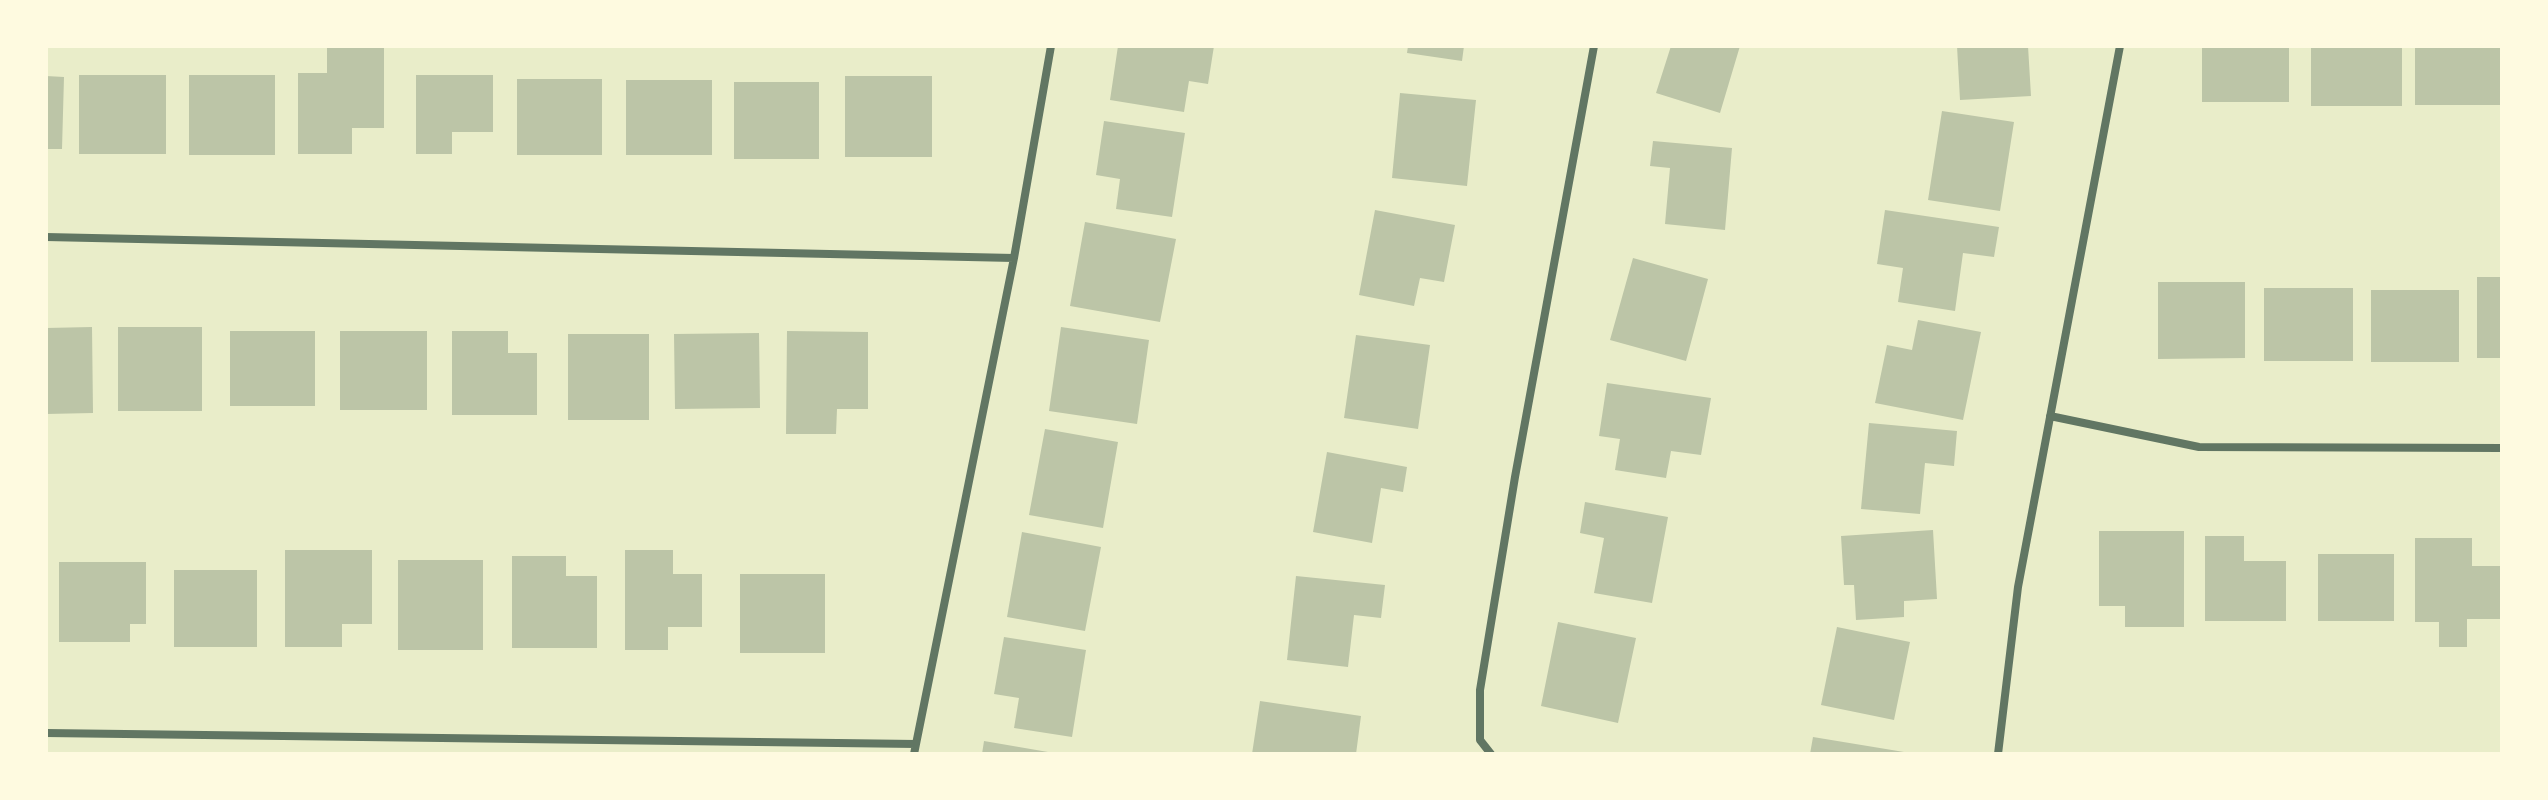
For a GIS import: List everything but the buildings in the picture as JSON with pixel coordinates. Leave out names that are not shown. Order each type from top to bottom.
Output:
[{"type":"street","points":[[46,733],[915,749],[1014,258],[1051,46]]},
{"type":"street","points":[[1491,754],[1480,740],[1480,690],[1515,477],[1594,46]]},
{"type":"street","points":[[1998,754],[2018,587],[2120,46]]},
{"type":"street","points":[[46,237],[1014,258]]},
{"type":"street","points":[[2050,416],[2199,447],[2502,448]]}]
